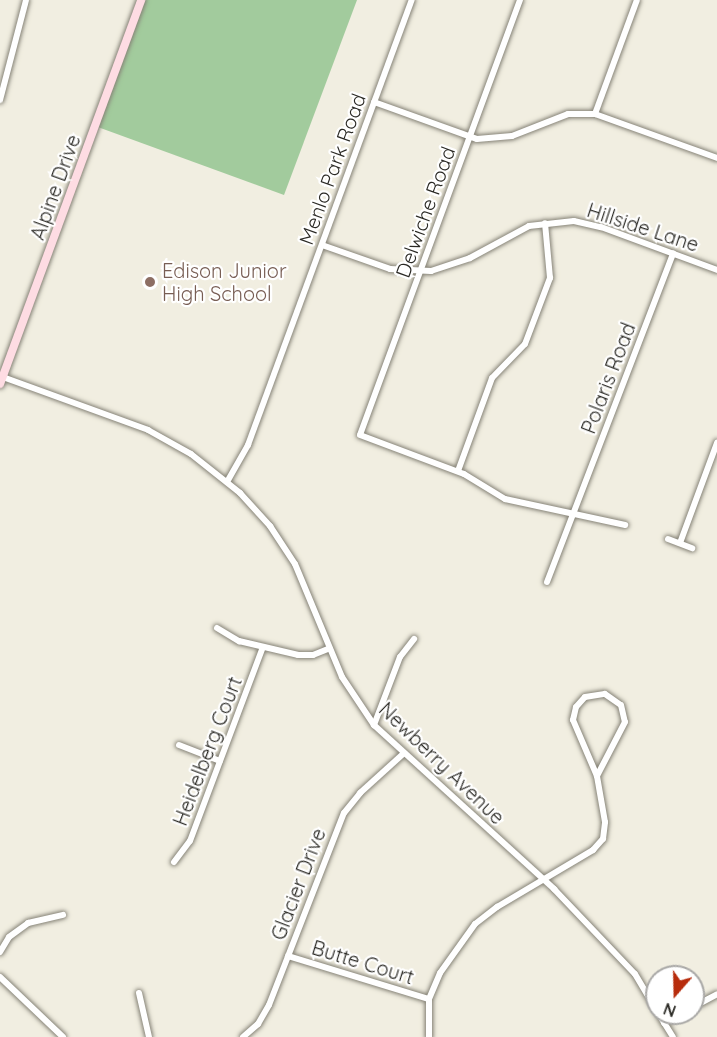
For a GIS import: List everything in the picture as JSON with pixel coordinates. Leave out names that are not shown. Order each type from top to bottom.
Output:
[{"type":"street","points":[[0,100],[26,0]]},
{"type":"street","name":"Alpine Drive","points":[[1,379],[141,0]]},
{"type":"street","name":"Menlo Park Road","points":[[227,482],[248,446],[412,0]]},
{"type":"street","name":"Delwiche Road","points":[[458,471],[360,435],[520,0]]},
{"type":"street","points":[[595,114],[637,0]]},
{"type":"street","points":[[374,102],[470,138],[501,138],[556,117],[595,114],[717,158]]},
{"type":"street","points":[[545,222],[550,278],[525,344],[492,378],[458,471],[505,499],[626,525]]},
{"type":"street","name":"Hillside Lane","points":[[322,245],[375,266],[420,272],[458,264],[515,231],[545,222],[587,223],[717,270]]},
{"type":"street","name":"Polaris Road","points":[[547,582],[673,253]]},
{"type":"street","name":"Newberry Avenue","points":[[1,379],[148,430],[227,482],[270,526],[295,564],[351,692],[374,724],[403,754],[543,879],[635,974],[645,991]]},
{"type":"street","points":[[680,543],[717,443]]},
{"type":"street","points":[[668,539],[692,548]]},
{"type":"street","points":[[217,628],[230,637],[263,647],[307,656],[330,648]]},
{"type":"street","points":[[374,724],[400,657],[414,639]]},
{"type":"street","name":"Heidelberg Court","points":[[174,862],[190,841],[263,647]]},
{"type":"street","points":[[429,1037],[429,999],[440,973],[475,924],[543,879],[593,850],[603,839],[605,826],[597,776],[573,720],[580,702],[600,693],[616,699],[625,722],[597,776]]},
{"type":"street","points":[[178,745],[220,761]]},
{"type":"street","name":"Glacier Drive","points":[[243,1037],[264,1016],[344,813],[360,793],[403,754]]},
{"type":"street","points":[[0,952],[9,937],[28,923],[63,915]]},
{"type":"street","name":"Butte Court","points":[[288,956],[429,999]]},
{"type":"street","points":[[0,977],[63,1037]]},
{"type":"street","points":[[140,993],[149,1037]]},
{"type":"green space","points":[[141,0],[357,0],[284,195],[95,126]]},
{"type":"place","name":"Edison Junior High School","points":[[150,282]]}]
